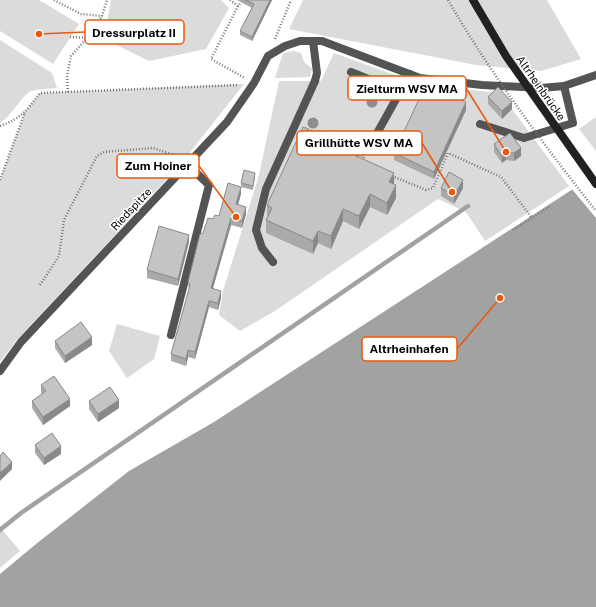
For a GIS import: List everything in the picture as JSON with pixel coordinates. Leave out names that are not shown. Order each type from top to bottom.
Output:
[{"type":"main road","name":"Altrheinbrücke","points":[[473,0],[506,56],[596,184]]},
{"type":"street","points":[[273,262],[262,248],[256,230],[266,189],[316,81],[317,73],[313,41]]},
{"type":"street","points":[[268,56],[285,46],[300,42],[322,41],[420,78],[482,85],[541,88],[564,86],[596,75]]},
{"type":"street","name":"Riedspitze","points":[[0,371],[21,342],[227,122],[254,83],[268,56]]},
{"type":"street","points":[[351,72],[401,92]]},
{"type":"street","points":[[371,144],[410,74]]},
{"type":"street","points":[[480,124],[524,138],[573,123],[564,86]]},
{"type":"street","points":[[170,335],[209,185],[188,165]]},
{"type":"path","points":[[54,0],[81,14],[102,16]]},
{"type":"path","points":[[68,92],[67,76],[71,56],[87,38],[102,16],[107,0]]},
{"type":"path","points":[[230,0],[238,6]]},
{"type":"path","points":[[243,0],[238,6],[211,59],[254,83]]},
{"type":"path","points":[[268,56],[291,0]]},
{"type":"path","points":[[448,0],[466,32],[516,105],[596,211]]},
{"type":"path","points":[[70,38],[92,38],[105,32]]},
{"type":"path","points":[[0,126],[15,121],[26,112],[40,93],[254,83]]},
{"type":"path","points":[[0,180],[26,112]]},
{"type":"path","points":[[296,124],[330,140]]},
{"type":"path","points":[[40,285],[59,256],[64,220],[97,156],[104,152],[153,148],[180,157],[188,165]]},
{"type":"path","points":[[351,150],[364,157],[362,161],[369,165]]},
{"type":"path","points":[[389,175],[426,190],[433,188],[448,153],[501,177],[532,218]]},
{"type":"path","points":[[513,230],[550,206]]},
{"type":"shaded area","points":[[0,0],[39,0],[79,24],[53,64],[0,31]]},
{"type":"shaded area","points":[[111,0],[221,0],[229,8],[206,49],[149,61],[104,39]]},
{"type":"shaded area","points":[[303,0],[547,0],[581,59],[541,71],[476,65],[289,29]]},
{"type":"shaded area","points":[[0,40],[52,73],[57,88],[31,91],[24,96],[9,115],[0,123]]},
{"type":"shaded area","points":[[294,51],[301,53],[304,62],[312,68],[310,77],[275,78],[283,53]]},
{"type":"shaded area","points":[[334,53],[422,85],[500,93],[569,186],[485,241],[466,212],[438,199],[275,311],[240,331],[219,315],[223,291],[259,175],[279,81],[321,81]]},
{"type":"shaded area","points":[[244,84],[180,165],[16,341],[0,362],[0,180],[25,112],[40,93]]},
{"type":"shaded area","points":[[596,117],[596,151],[579,129]]},
{"type":"shaded area","points":[[596,174],[596,607],[0,607],[0,574],[129,471],[214,422]]},
{"type":"shaded area","points":[[117,324],[160,336],[154,359],[127,378],[109,351]]},
{"type":"shaded area","points":[[0,527],[20,551],[0,568]]},
{"type":"pier","points":[[596,172],[596,218],[571,188]]},
{"type":"building","points":[[245,0],[270,0],[252,37],[240,31],[254,4]]},
{"type":"building","points":[[426,84],[466,102],[434,172],[394,153]]},
{"type":"building","points":[[498,87],[512,102],[502,111],[488,97]]},
{"type":"building","points":[[303,127],[326,139],[330,131],[359,145],[354,155],[394,173],[389,182],[396,185],[387,203],[370,194],[359,216],[343,209],[331,236],[318,231],[313,241],[266,220],[272,208],[267,205]]},
{"type":"building","points":[[510,133],[521,148],[514,153],[506,152],[502,156],[494,144]]},
{"type":"building","points":[[244,170],[255,173],[253,186],[241,183]]},
{"type":"building","points":[[449,172],[463,180],[454,196],[441,188]]},
{"type":"building","points":[[228,183],[241,187],[236,204],[246,207],[242,221],[231,218],[211,288],[221,291],[218,303],[209,301],[195,352],[188,350],[186,359],[171,354],[190,285],[188,282],[200,234],[203,233],[208,218],[213,219],[215,215],[219,216]]},
{"type":"building","points":[[159,226],[189,235],[178,279],[147,270]]},
{"type":"building","points":[[81,322],[92,337],[65,356],[55,341]]},
{"type":"building","points":[[54,376],[70,399],[43,417],[32,401],[46,391],[41,385]]},
{"type":"building","points":[[110,387],[119,400],[98,414],[89,401]]},
{"type":"building","points":[[52,433],[61,446],[44,458],[35,445]]},
{"type":"building","points":[[3,452],[12,462],[0,473],[0,456]]},
{"type":"waterway","points":[[0,530],[21,513],[468,206]]},
{"type":"place","name":"Dressurplatz II","points":[[39,34]]},
{"type":"place","name":"Zielturm WSV MA","points":[[506,152]]},
{"type":"place","name":"Grillhütte WSV MA","points":[[452,192]]},
{"type":"place","name":"Zum Hoiner","points":[[236,217]]},
{"type":"place","name":"Altrheinhafen","points":[[500,298]]}]
